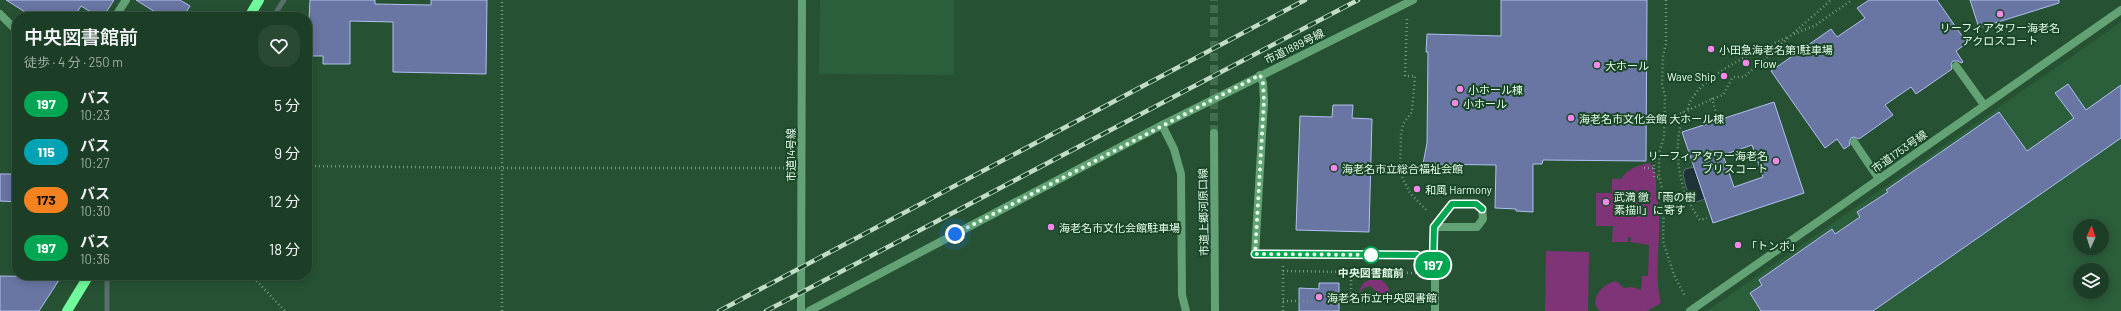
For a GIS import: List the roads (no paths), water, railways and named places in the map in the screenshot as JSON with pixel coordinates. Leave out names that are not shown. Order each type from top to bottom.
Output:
[{"type":"main road","points":[[252,12],[259,0]]},
{"type":"main road","points":[[67,311],[86,280]]},
{"type":"street","points":[[118,12],[126,0]]},
{"type":"street","name":"市道14号線","points":[[801,311],[802,0]]},
{"type":"street","name":"市道1889号線","points":[[1413,0],[1260,75],[1263,83],[1264,101],[1255,254],[1417,255],[1426,259],[1433,266]]},
{"type":"street","name":"市道1753号線","points":[[1690,311],[2121,10]]},
{"type":"street","points":[[0,14],[12,26]]},
{"type":"street","points":[[1956,66],[1984,105]]},
{"type":"street","points":[[809,311],[1108,153],[1260,75]]},
{"type":"street","points":[[1162,125],[1174,149],[1181,174],[1182,295],[1186,311]]},
{"type":"street","name":"市道上郷河原口線","points":[[1214,133],[1215,311]]},
{"type":"street","points":[[1854,142],[1880,179]]},
{"type":"street","points":[[1434,227],[1477,227],[1483,219],[1482,209],[1476,204],[1452,204],[1434,227],[1433,266],[1436,276],[1435,311]]},
{"type":"water","points":[[1694,167],[1705,199],[1693,203],[1686,187],[1683,174],[1685,169]]},
{"type":"waterway","points":[[276,12],[284,0]]},
{"type":"waterway","points":[[107,280],[107,311]]},
{"type":"tunnel","points":[[1214,0],[1214,133]]},
{"type":"railway","points":[[719,311],[1305,0]]},
{"type":"railway","points":[[766,311],[1358,0]]},
{"type":"place","name":"リーフィアタワー海老名 アクロスコート","points":[[2000,14]]},
{"type":"place","name":"小田急海老名第1駐車場","points":[[1711,49]]},
{"type":"place","name":"Flow","points":[[1746,63]]},
{"type":"place","name":"大ホール","points":[[1597,65]]},
{"type":"place","name":"Wave Ship","points":[[1724,76]]},
{"type":"place","name":"小ホール棟","points":[[1460,89]]},
{"type":"place","name":"小ホール","points":[[1455,103]]},
{"type":"place","name":"海老名市文化会館 大ホール棟","points":[[1571,118]]},
{"type":"place","name":"リーフィアタワー海老名 ブリスコート","points":[[1776,161]]},
{"type":"place","name":"海老名市立総合福祉会館","points":[[1334,168]]},
{"type":"place","name":"和風 Harmony","points":[[1417,189]]},
{"type":"place","name":"武満 徹 「雨の樹 素描II」に寄す","points":[[1606,202]]},
{"type":"place","name":"海老名市文化会館駐車場","points":[[1051,227]]},
{"type":"place","name":"「トンボ」","points":[[1738,245]]},
{"type":"place","name":"中央図書館前","points":[[1371,255]]},
{"type":"place","name":"海老名市立中央図書館","points":[[1319,297]]}]
